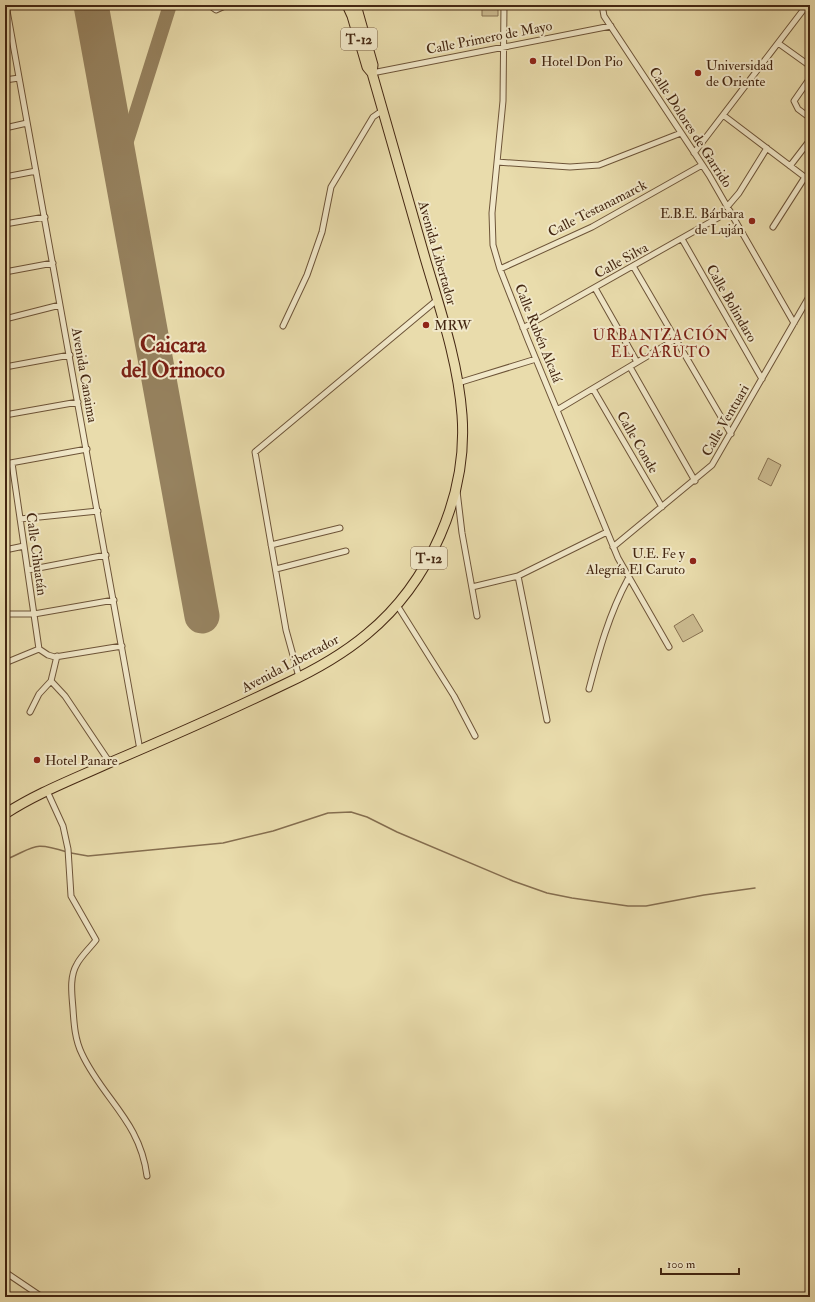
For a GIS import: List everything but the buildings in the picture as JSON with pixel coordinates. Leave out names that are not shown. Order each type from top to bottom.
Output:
[{"type":"highway","name":"Avenida Libertador","points":[[347,5],[367,67],[372,73]]},
{"type":"highway","name":"Avenida Libertador","points":[[5,814],[47,791],[299,677],[351,646],[379,623],[397,605],[435,547],[447,518],[460,464],[462,432],[458,383],[437,300],[372,73],[373,65],[356,5]]},
{"type":"street","name":"Avenida Canaima","points":[[6,5],[8,31],[19,78],[45,217],[140,750]]},
{"type":"street","points":[[209,5],[216,10],[227,5]]},
{"type":"street","name":"Calle Rubén Alcalá","points":[[504,5],[504,101],[491,225],[493,245],[500,269],[523,328],[613,547],[628,579],[669,647]]},
{"type":"street","points":[[694,153],[807,5]]},
{"type":"street","name":"Calle Dolores de Garrido","points":[[602,6],[611,26],[729,209],[794,323]]},
{"type":"street","name":"Calle Primero de Mayo","points":[[372,73],[611,26]]},
{"type":"street","points":[[778,43],[810,66]]},
{"type":"street","points":[[5,80],[19,78]]},
{"type":"street","points":[[810,78],[794,101],[798,109],[810,118]]},
{"type":"street","points":[[283,326],[307,275],[322,232],[331,188],[373,117],[382,110]]},
{"type":"street","points":[[724,115],[808,179],[773,227]]},
{"type":"street","points":[[5,128],[27,123]]},
{"type":"street","points":[[497,162],[570,167],[599,165],[681,133]]},
{"type":"street","points":[[790,166],[810,140]]},
{"type":"street","name":"Calle Silva","points":[[523,328],[682,239],[729,209],[767,148]]},
{"type":"street","name":"Calle Testanamarck","points":[[500,269],[592,227],[702,165]]},
{"type":"street","points":[[5,177],[36,170]]},
{"type":"street","points":[[5,224],[45,217]]},
{"type":"street","name":"Calle Bolindaro","points":[[682,239],[762,379]]},
{"type":"street","points":[[5,272],[53,263]]},
{"type":"street","points":[[633,266],[731,434]]},
{"type":"street","points":[[595,288],[637,362]]},
{"type":"street","name":"Calle Ventuari","points":[[613,547],[712,466],[810,295]]},
{"type":"street","points":[[299,677],[286,630],[255,452],[437,300]]},
{"type":"street","points":[[5,319],[60,304]]},
{"type":"street","points":[[557,410],[676,339]]},
{"type":"street","points":[[5,367],[70,355]]},
{"type":"street","points":[[458,383],[536,359]]},
{"type":"street","points":[[630,367],[695,481]]},
{"type":"street","name":"Calle Conde","points":[[593,389],[662,507]]},
{"type":"street","points":[[5,415],[78,402]]},
{"type":"street","points":[[5,464],[87,449]]},
{"type":"street","name":"Calle Cihuatán","points":[[12,463],[39,649]]},
{"type":"street","points":[[456,484],[462,533],[477,616]]},
{"type":"street","points":[[20,519],[98,511]]},
{"type":"street","points":[[271,544],[340,528]]},
{"type":"street","points":[[472,587],[518,576],[607,532]]},
{"type":"street","points":[[5,550],[24,546]]},
{"type":"street","points":[[276,569],[346,551]]},
{"type":"street","points":[[28,570],[106,555]]},
{"type":"street","points":[[518,576],[547,720]]},
{"type":"street","points":[[589,689],[604,634],[618,597],[628,579]]},
{"type":"street","points":[[5,614],[34,614],[114,600]]},
{"type":"street","points":[[397,605],[454,696],[475,736]]},
{"type":"street","points":[[5,664],[39,649],[48,655],[57,656],[122,646]]},
{"type":"street","points":[[30,712],[39,694],[51,680],[57,656]]},
{"type":"street","points":[[51,680],[65,696],[110,763]]},
{"type":"street","points":[[47,791],[60,817],[68,849],[71,896],[96,940],[77,964],[74,972],[74,1022],[77,1043],[91,1070],[136,1136],[144,1156],[147,1176]]},
{"type":"street","points":[[5,1272],[42,1297]]},
{"type":"shaded area","points":[[482,5],[498,5],[498,16],[482,16]]},
{"type":"shaded area","points":[[768,458],[781,465],[771,486],[758,479]]},
{"type":"shaded area","points":[[693,614],[703,631],[683,642],[674,626]]},
{"type":"waterway","points":[[71,853],[88,856],[223,843],[273,831],[328,813],[351,812],[367,817],[397,832],[513,881],[547,893],[572,898],[628,906],[646,906],[704,895],[755,888]]},
{"type":"waterway","points":[[5,860],[29,849],[40,846],[67,852]]},
{"type":"taxiway","points":[[120,163],[170,5]]},
{"type":"runway","points":[[91,5],[202,616]]},
{"type":"place","name":"Hotel Don Pio","points":[[533,61]]},
{"type":"place","name":"Universidad de Oriente","points":[[698,73]]},
{"type":"place","name":"E.B.E. Bárbara de Luján","points":[[752,221]]},
{"type":"place","name":"MRW","points":[[426,325]]},
{"type":"place","name":"U.E. Fe y Alegría El Caruto","points":[[693,561]]},
{"type":"place","name":"Hotel Panare","points":[[37,760]]},
{"type":"district","name":"URBANIZACIÓN EL CARUTO","points":[[661,344]]},
{"type":"district","name":"Caicara del Orinoco","points":[[173,356]]}]
